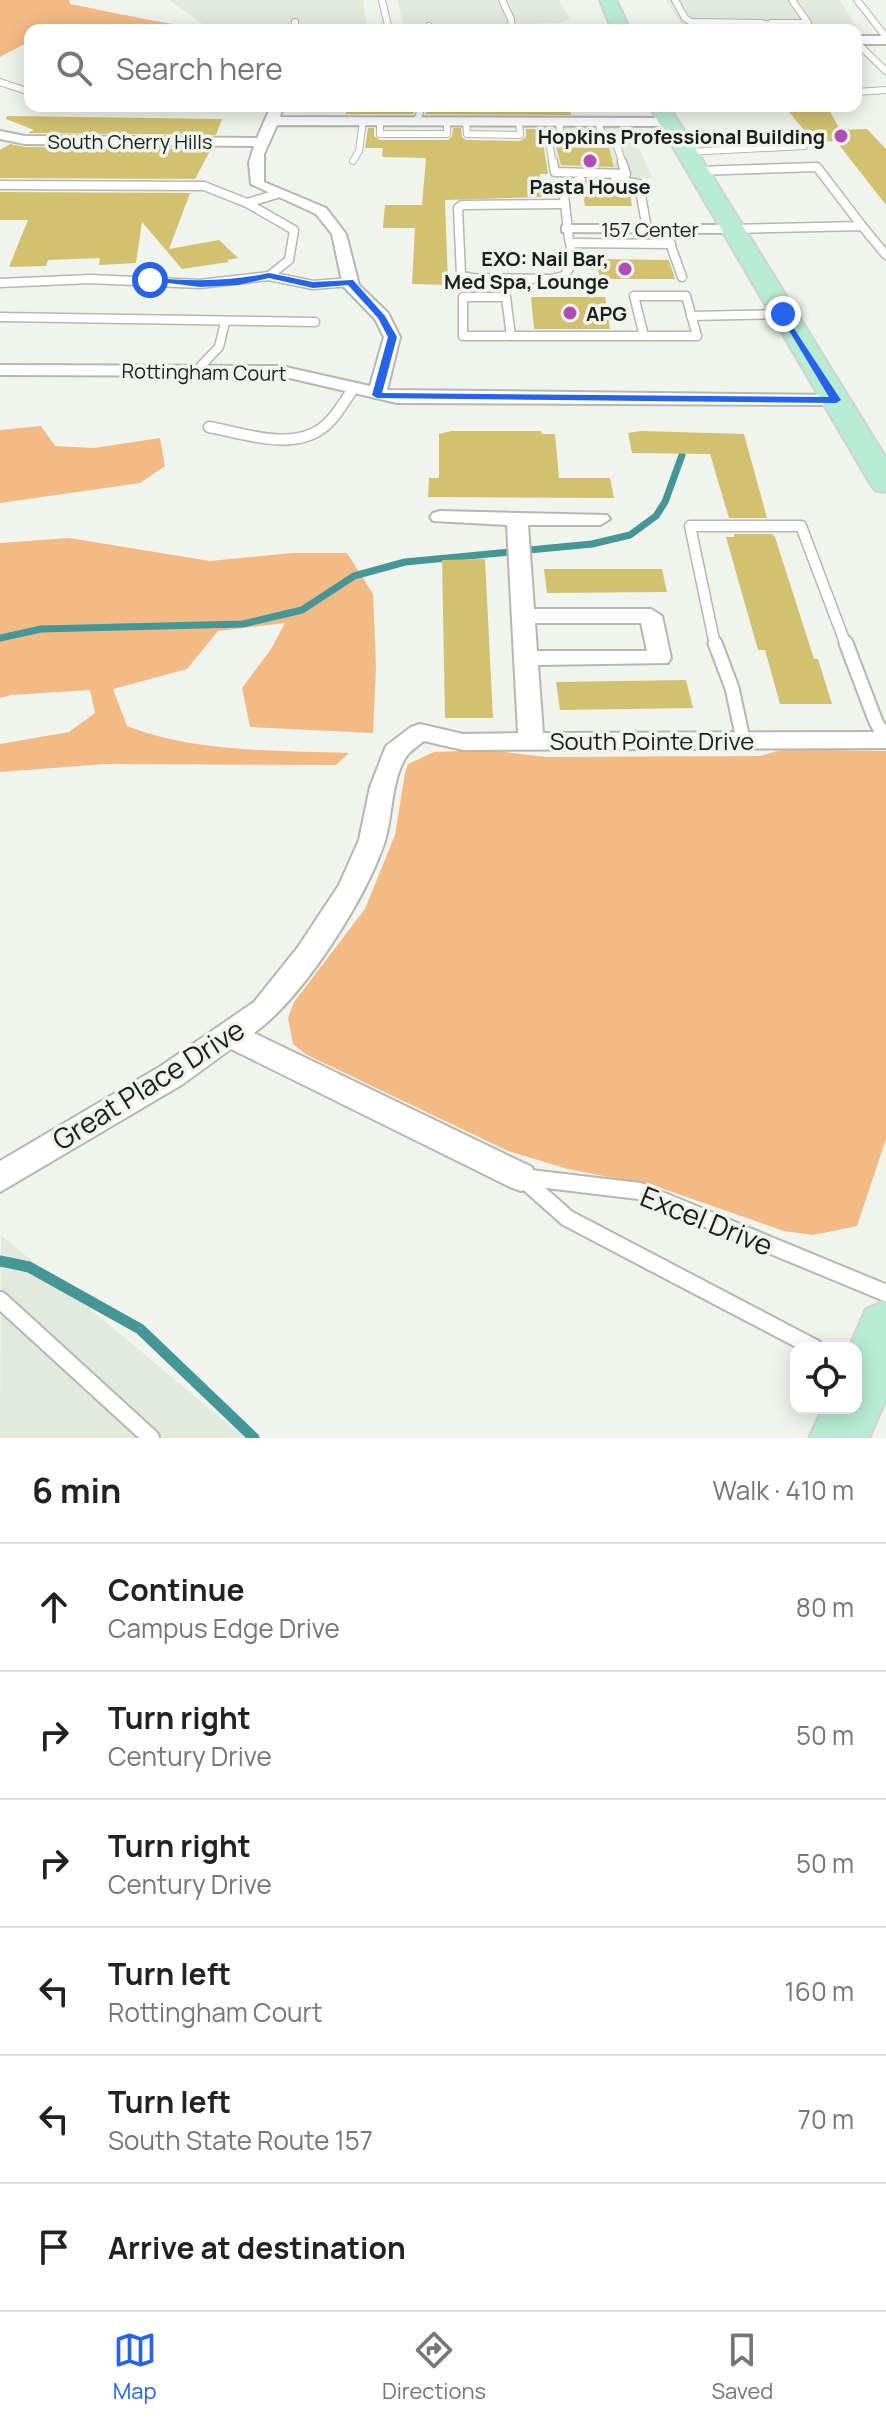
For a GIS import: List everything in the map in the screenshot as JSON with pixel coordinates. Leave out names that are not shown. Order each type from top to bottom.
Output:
[{"type":"main road","points":[[608,0],[618,24]]},
{"type":"main road","points":[[664,114],[886,483]]},
{"type":"main road","points":[[839,1438],[867,1378]]},
{"type":"street","points":[[862,40],[886,38]]},
{"type":"street","points":[[276,112],[261,142],[253,171],[258,184],[321,211],[339,234],[350,282],[382,317],[392,337],[377,395]]},
{"type":"street","points":[[274,121],[598,122],[664,114]]},
{"type":"street","name":"South Cherry Hills","points":[[0,135],[25,140],[261,142]]},
{"type":"street","name":"157 Center","points":[[568,236],[647,229],[668,236],[732,229]]},
{"type":"street","name":"Rottingham Court","points":[[0,370],[289,372],[377,395],[473,399],[836,400]]},
{"type":"street","points":[[440,517],[600,519]]},
{"type":"street","points":[[517,519],[531,741]]},
{"type":"street","points":[[524,616],[651,616],[660,658],[526,658]]},
{"type":"street","name":"South Pointe Drive","points":[[420,732],[463,742],[886,740]]},
{"type":"street","name":"Great Place Drive","points":[[0,1178],[172,1075],[264,1010],[308,954],[351,888],[372,840],[383,787],[395,752],[420,732]]},
{"type":"street","name":"Excel Drive","points":[[230,1035],[521,1177]]},
{"type":"lane","points":[[382,0],[388,24]]},
{"type":"lane","points":[[502,0],[511,24]]},
{"type":"lane","points":[[675,0],[685,18],[691,22],[808,23],[792,0]]},
{"type":"lane","points":[[857,0],[886,38]]},
{"type":"lane","points":[[862,47],[886,71]]},
{"type":"lane","points":[[874,59],[886,59]]},
{"type":"lane","points":[[0,85],[24,90]]},
{"type":"lane","points":[[862,92],[886,90]]},
{"type":"lane","points":[[417,121],[420,112]]},
{"type":"lane","points":[[353,161],[359,151],[363,121]]},
{"type":"lane","points":[[380,121],[380,134],[447,134],[447,121]]},
{"type":"lane","points":[[559,122],[561,137],[549,144],[555,172],[626,174],[615,141],[601,131],[598,122]]},
{"type":"lane","points":[[552,141],[615,141]]},
{"type":"lane","points":[[692,162],[804,146]]},
{"type":"lane","points":[[692,162],[817,167],[886,255]]},
{"type":"lane","points":[[565,204],[462,205],[458,208],[461,275],[472,278],[564,276],[573,262],[563,186],[572,182],[636,182],[641,188],[647,229]]},
{"type":"lane","points":[[0,185],[215,188],[294,230],[289,260],[269,276]]},
{"type":"lane","points":[[247,203],[277,194]]},
{"type":"lane","points":[[732,229],[862,226]]},
{"type":"lane","points":[[568,236],[668,236],[682,277]]},
{"type":"lane","points":[[0,283],[90,279],[200,284],[269,276],[313,285],[350,282]]},
{"type":"lane","points":[[511,336],[506,297],[463,297],[463,336],[511,336],[644,336],[697,336],[686,296],[634,296],[644,336]]},
{"type":"lane","points":[[691,316],[783,314]]},
{"type":"lane","points":[[0,317],[315,322]]},
{"type":"lane","points":[[197,370],[219,347],[225,322]]},
{"type":"lane","points":[[209,427],[278,438],[305,436],[318,431],[328,422],[353,389]]},
{"type":"lane","points":[[743,739],[732,688],[716,649],[690,526],[801,526],[876,722],[886,740]]},
{"type":"lane","name":"Excel Drive","points":[[521,1177],[639,1191],[886,1293]]},
{"type":"lane","name":"Excel Drive","points":[[521,1177],[567,1218],[804,1342]]},
{"type":"lane","points":[[0,1300],[151,1438]]},
{"type":"shaded area","points":[[0,0],[69,0],[70,4],[173,24],[24,24],[24,44],[0,57]]},
{"type":"shaded area","points":[[169,0],[363,0],[367,24],[203,24]]},
{"type":"shaded area","points":[[397,0],[559,0],[570,19],[559,23],[403,24]]},
{"type":"shaded area","points":[[666,0],[840,0],[854,24],[681,24]]},
{"type":"shaded area","points":[[543,127],[629,127],[653,178],[550,178]]},
{"type":"shaded area","points":[[41,426],[55,446],[94,448],[160,438],[165,466],[140,483],[0,503],[0,430]]},
{"type":"shaded area","points":[[69,538],[210,561],[292,553],[347,553],[373,594],[376,667],[373,733],[250,727],[242,688],[271,649],[285,623],[218,631],[187,669],[113,689],[127,726],[153,735],[208,746],[349,753],[336,765],[105,764],[0,772],[0,744],[69,732],[95,713],[90,690],[0,698],[0,543]]},
{"type":"shaded area","points":[[784,749],[886,751],[886,1139],[857,1226],[813,1235],[784,1231],[658,1187],[568,1169],[508,1151],[305,1054],[293,1044],[288,1018],[294,1002],[365,909],[395,835],[408,764],[434,752],[487,750],[547,757],[760,756]]},
{"type":"shaded area","points":[[1,1235],[245,1438],[0,1438]]},
{"type":"building","points":[[346,112],[414,112],[413,114]]},
{"type":"building","points":[[570,112],[571,115],[426,114]]},
{"type":"building","points":[[789,112],[830,112],[840,130],[867,129],[886,149],[886,205],[836,141],[814,142]]},
{"type":"building","points":[[7,116],[222,119],[216,135],[28,133],[34,130],[6,119]]},
{"type":"building","points":[[368,128],[374,128],[374,136],[380,140],[448,140],[453,128],[461,128],[462,137],[466,140],[520,141],[526,137],[526,129],[554,129],[555,134],[543,142],[548,174],[540,174],[542,197],[445,200],[448,285],[412,284],[415,228],[383,228],[385,205],[422,205],[426,158],[382,157],[383,148],[365,148]]},
{"type":"building","points":[[10,144],[25,147],[211,149],[195,179],[0,178],[0,150]]},
{"type":"building","name":"Pasta House","points":[[556,147],[609,148],[614,167],[561,165]]},
{"type":"building","points":[[588,180],[608,180],[613,187],[629,189],[632,206],[585,206],[582,187]]},
{"type":"building","points":[[0,192],[190,193],[169,249],[219,240],[238,258],[182,269],[142,222],[136,263],[99,265],[100,258],[48,260],[46,266],[9,267],[28,220],[0,220]]},
{"type":"building","name":"EXO: Nail Bar, Med Spa, Lounge","points":[[596,259],[669,260],[675,279],[600,279]]},
{"type":"building","name":"APG","points":[[531,297],[605,297],[610,329],[534,329]]},
{"type":"building","points":[[451,431],[541,431],[542,434],[555,434],[559,478],[610,478],[614,498],[428,497],[429,478],[439,478],[439,434]]},
{"type":"building","points":[[628,433],[744,434],[767,518],[729,518],[710,454],[632,453]]},
{"type":"building","points":[[734,534],[772,534],[775,537],[814,659],[818,659],[832,704],[780,704],[765,650],[758,650],[726,537],[734,537]]},
{"type":"building","points":[[485,559],[493,718],[445,718],[442,560]]},
{"type":"building","points":[[544,569],[662,569],[667,592],[547,593]]},
{"type":"building","points":[[686,680],[693,708],[560,710],[556,682]]},
{"type":"waterway","points":[[0,638],[41,629],[243,624],[302,610],[354,576],[405,562],[592,544],[630,535],[656,516],[665,502],[682,455]]},
{"type":"waterway","points":[[0,1261],[29,1267],[140,1329],[254,1438]]},
{"type":"place","name":"Hopkins Professional Building","points":[[841,136]]},
{"type":"place","name":"Pasta House","points":[[590,161]]},
{"type":"place","name":"EXO: Nail Bar, Med Spa, Lounge","points":[[625,269]]},
{"type":"place","name":"APG","points":[[570,313]]},
{"type":"route","points":[[150,280],[200,284],[269,276],[313,285],[350,282],[382,317],[392,337],[377,395],[397,398],[836,400],[783,314]]}]
